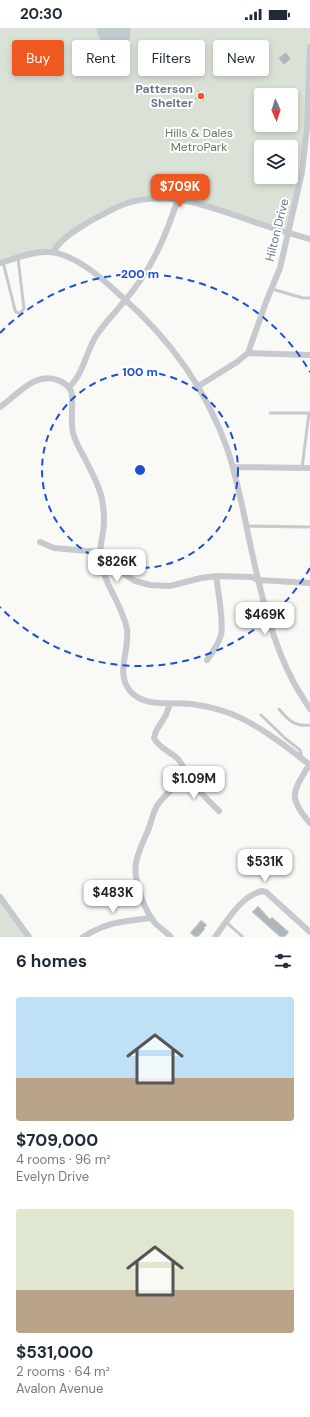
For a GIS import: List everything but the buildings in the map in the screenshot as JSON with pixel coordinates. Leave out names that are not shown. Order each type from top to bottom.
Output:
[{"type":"street","name":"Hilton Drive","points":[[248,353],[280,268],[299,187],[309,128],[310,47]]},
{"type":"street","points":[[69,387],[74,382],[80,371],[96,336],[110,316],[126,300],[156,255],[164,240],[178,199]]},
{"type":"street","points":[[52,252],[64,238],[112,209],[123,204],[144,200],[178,199],[190,201],[310,239]]},
{"type":"street","points":[[2,262],[45,252],[52,252],[64,255],[88,269],[108,284],[153,326],[167,343],[197,386],[210,408],[233,467],[258,580],[276,642],[294,684],[310,709]]},
{"type":"street","points":[[197,386],[237,362],[248,353],[310,354]]},
{"type":"street","points":[[0,407],[25,386],[39,379],[51,378],[59,380],[69,387],[71,393],[73,433],[91,470],[102,499],[104,521],[99,552],[104,575],[127,628],[127,642],[123,669],[127,687],[131,692],[142,699],[170,704],[195,704],[226,712],[254,726],[302,758],[310,765],[298,785],[294,800],[299,810],[310,823]]},
{"type":"street","points":[[233,467],[310,468]]},
{"type":"street","points":[[40,542],[54,548],[99,552],[124,574],[135,581],[150,585],[170,586],[201,578],[216,576],[252,577],[258,580],[310,582]]},
{"type":"street","points":[[207,660],[214,652],[222,631],[216,576]]},
{"type":"street","points":[[170,704],[154,738],[160,747],[176,758],[183,768],[183,774],[177,783],[159,802],[155,810],[150,827],[138,854],[136,864],[136,880],[138,890],[152,918],[171,937]]},
{"type":"street","points":[[183,774],[206,800],[219,811]]},
{"type":"street","points":[[215,937],[226,922],[247,899],[262,891],[266,892],[310,932]]},
{"type":"street","points":[[0,897],[29,937]]},
{"type":"street","points":[[83,937],[108,924],[120,921],[152,918]]},
{"type":"lane","points":[[2,262],[15,310],[16,312],[20,313],[24,309],[18,258]]},
{"type":"lane","points":[[272,289],[302,298],[310,298]]},
{"type":"lane","points":[[270,413],[309,413],[302,468]]},
{"type":"lane","points":[[246,526],[310,527]]},
{"type":"lane","points":[[279,709],[288,720],[295,724],[302,726],[310,725]]},
{"type":"lane","points":[[261,715],[300,750],[302,758]]},
{"type":"lane","points":[[226,922],[243,937]]},
{"type":"green space","name":"Hills & Dales MetroPark","points":[[0,28],[310,28],[307,128],[298,178],[298,140],[254,140],[254,184],[297,184],[288,233],[190,201],[134,201],[89,222],[53,252],[0,263]]},
{"type":"green space","points":[[0,897],[29,937],[0,937]]},
{"type":"shaded area","points":[[96,28],[131,28],[129,40],[101,40]]},
{"type":"place","name":"Patterson Shelter","points":[[201,96]]}]
